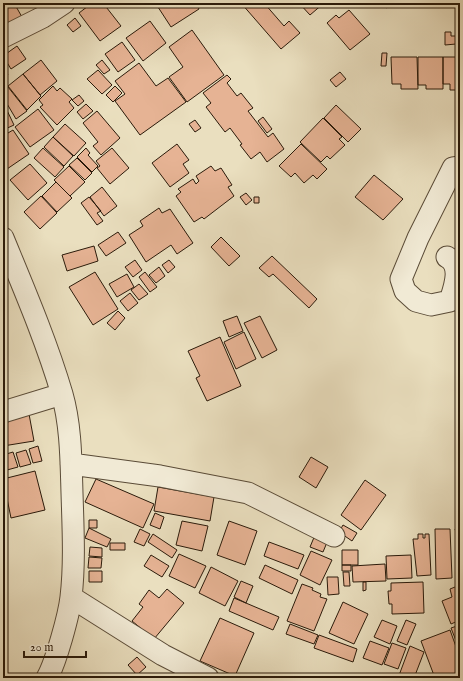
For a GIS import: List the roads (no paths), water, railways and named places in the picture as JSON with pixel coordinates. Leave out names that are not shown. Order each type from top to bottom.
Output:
[{"type":"street","points":[[3,37],[43,17],[64,3]]},
{"type":"street","points":[[447,258],[452,260],[456,266],[456,279],[450,301],[431,305],[416,301],[405,291],[402,280],[418,238],[453,168],[460,167]]},
{"type":"street","points":[[3,238],[36,317],[62,394],[71,464],[73,523],[71,597],[64,627],[47,678]]},
{"type":"street","points":[[3,412],[62,394]]},
{"type":"street","points":[[71,464],[168,478],[248,494],[334,536]]},
{"type":"street","points":[[71,597],[163,655],[208,678]]}]
